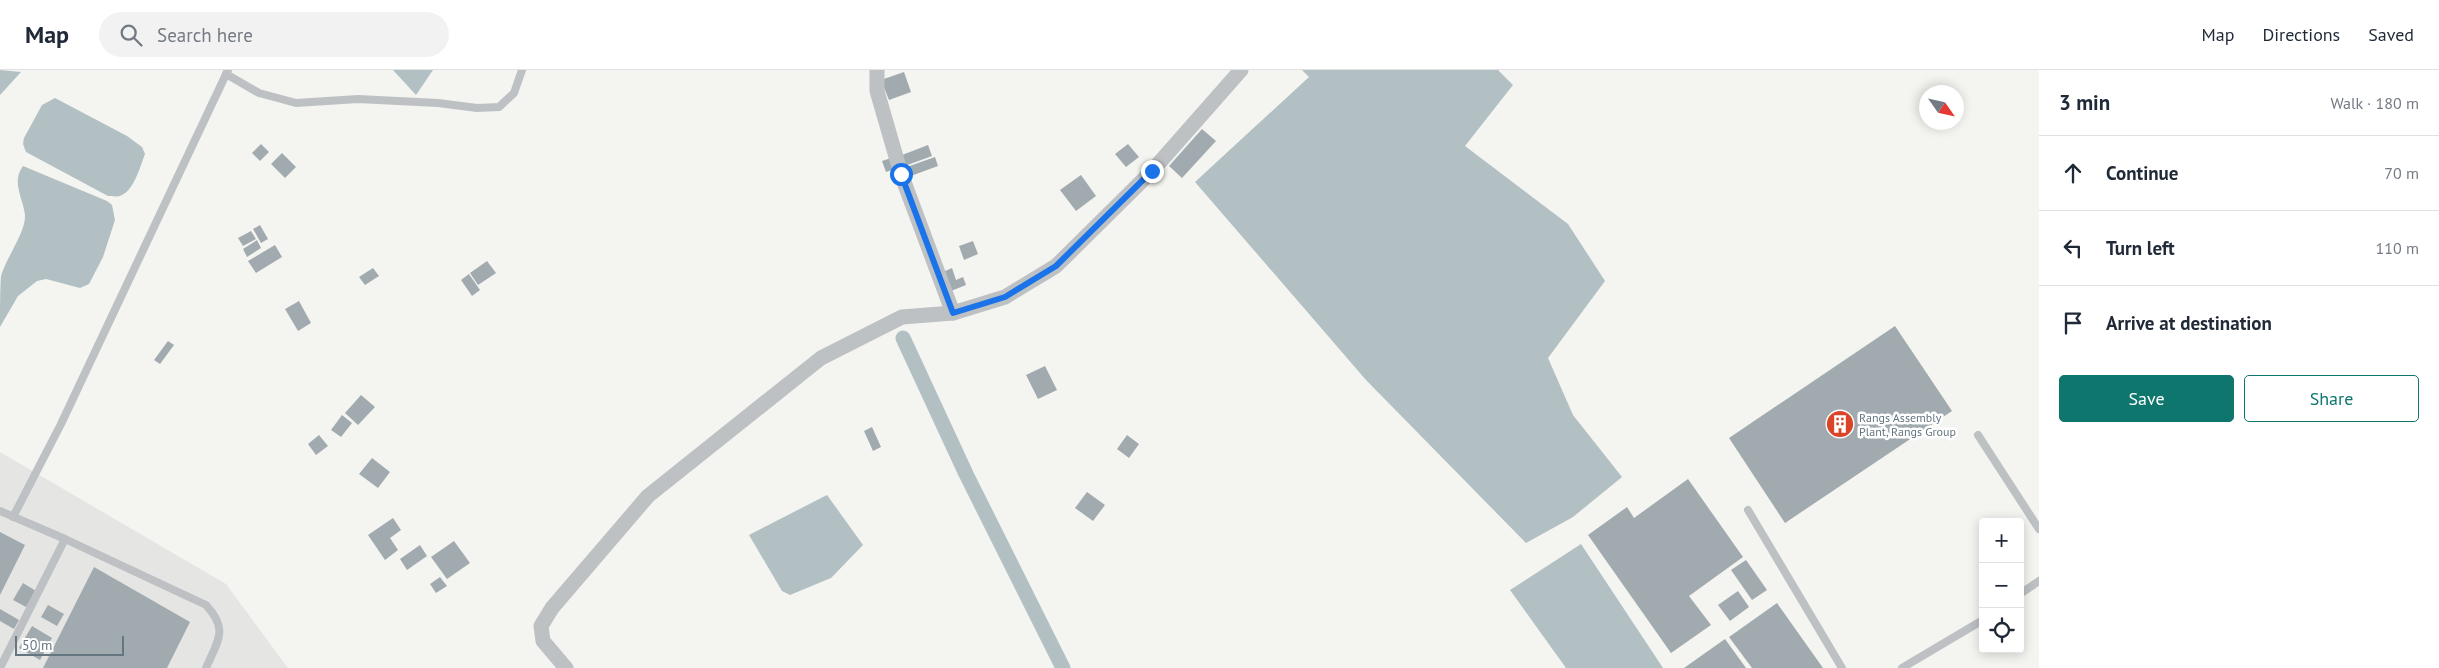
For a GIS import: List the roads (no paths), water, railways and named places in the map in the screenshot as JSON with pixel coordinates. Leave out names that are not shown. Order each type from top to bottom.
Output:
[{"type":"street","points":[[877,70],[877,90],[901,174],[953,313]]},
{"type":"street","points":[[566,668],[543,641],[541,626],[552,608],[648,496],[821,358],[902,317],[953,313],[1005,297],[1056,266],[1152,171],[1241,70]]},
{"type":"lane","points":[[13,517],[61,424],[227,72],[259,93],[296,103],[358,99],[438,103],[477,108],[499,107],[514,93],[522,70]]},
{"type":"lane","points":[[1978,435],[2039,529]]},
{"type":"lane","points":[[1748,510],[1842,668]]},
{"type":"lane","points":[[0,512],[65,539],[206,605],[218,619],[219,637],[206,668]]},
{"type":"lane","points":[[0,668],[65,539]]},
{"type":"lane","points":[[2024,591],[2039,581]]},
{"type":"lane","points":[[1902,668],[1979,622]]},
{"type":"waterway","points":[[903,338],[966,474],[1063,668]]},
{"type":"place","name":"Rangs Assembly Plant, Rangs Group","points":[[1840,424]]}]
